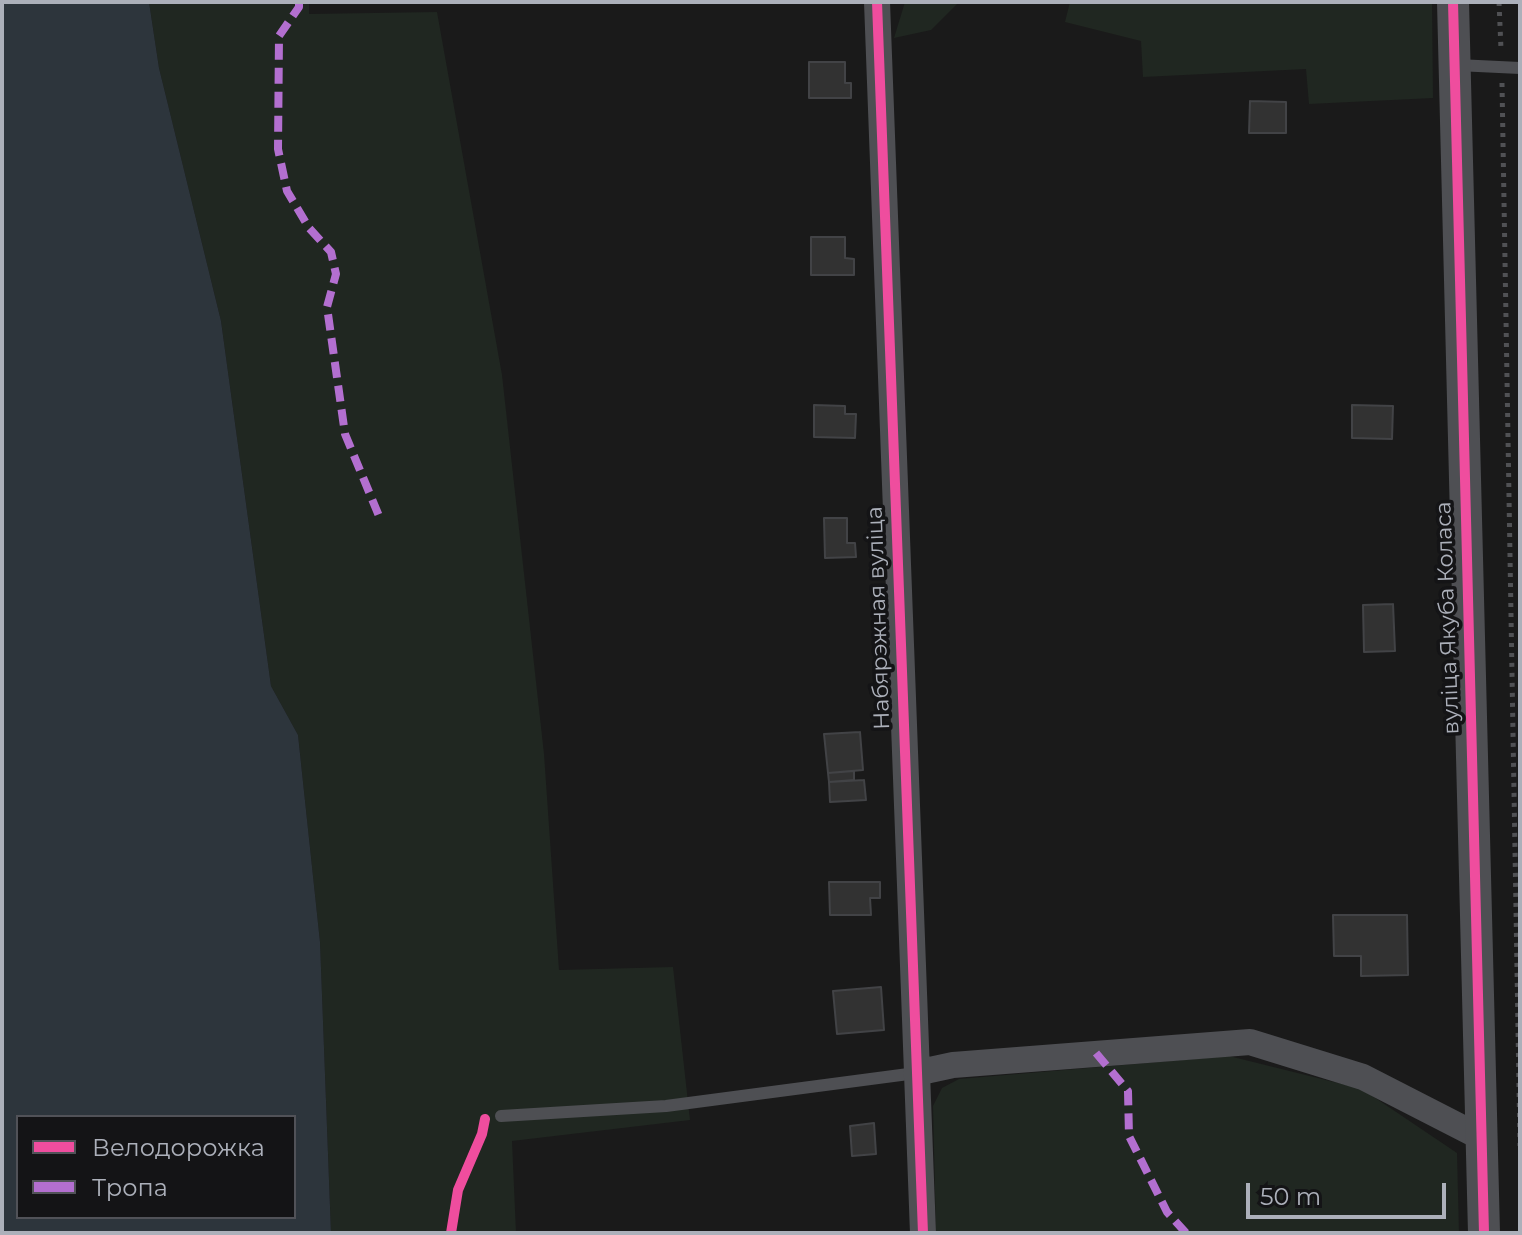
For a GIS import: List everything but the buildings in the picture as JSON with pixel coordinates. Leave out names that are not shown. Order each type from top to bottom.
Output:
[{"type":"street","name":"Набярэжная вуліца","points":[[877,2],[923,1233]]},
{"type":"street","name":"вуліца Якуба Коласа","points":[[1453,2],[1484,1233]]},
{"type":"street","points":[[916,1073],[953,1065],[1250,1042],[1363,1077],[1482,1138]]},
{"type":"lane","points":[[1454,65],[1520,68]]},
{"type":"lane","points":[[501,1116],[666,1106],[916,1073]]},
{"type":"path","points":[[1499,2],[1520,1146]]},
{"type":"shaded area","points":[[2,2],[149,2],[159,68],[221,321],[271,686],[298,735],[320,942],[331,1233],[2,1233]]},
{"type":"shaded area","points":[[149,2],[309,2],[309,14],[437,12],[502,375],[544,754],[559,970],[673,967],[690,1120],[512,1141],[516,1233],[331,1233],[320,942],[298,735],[271,686],[221,321],[159,68]]},
{"type":"shaded area","points":[[905,2],[959,2],[931,30],[894,38]]},
{"type":"shaded area","points":[[1070,2],[1432,2],[1433,98],[1309,104],[1306,69],[1143,77],[1141,41],[1065,22]]},
{"type":"shaded area","points":[[1229,1056],[1362,1089],[1457,1153],[1459,1233],[936,1233],[933,1106],[942,1088],[959,1079]]},
{"type":"marked path","points":[[299,2],[299,7],[279,36],[278,149],[287,191],[309,228],[331,252],[336,274],[327,307],[345,434],[379,516]]},
{"type":"marked path","points":[[1096,1053],[1128,1091],[1129,1136],[1167,1212],[1186,1233]]},
{"type":"cycle path","points":[[877,2],[923,1233]]},
{"type":"cycle path","points":[[1453,2],[1484,1233]]},
{"type":"cycle path","points":[[451,1233],[458,1190],[482,1134],[485,1119]]}]
